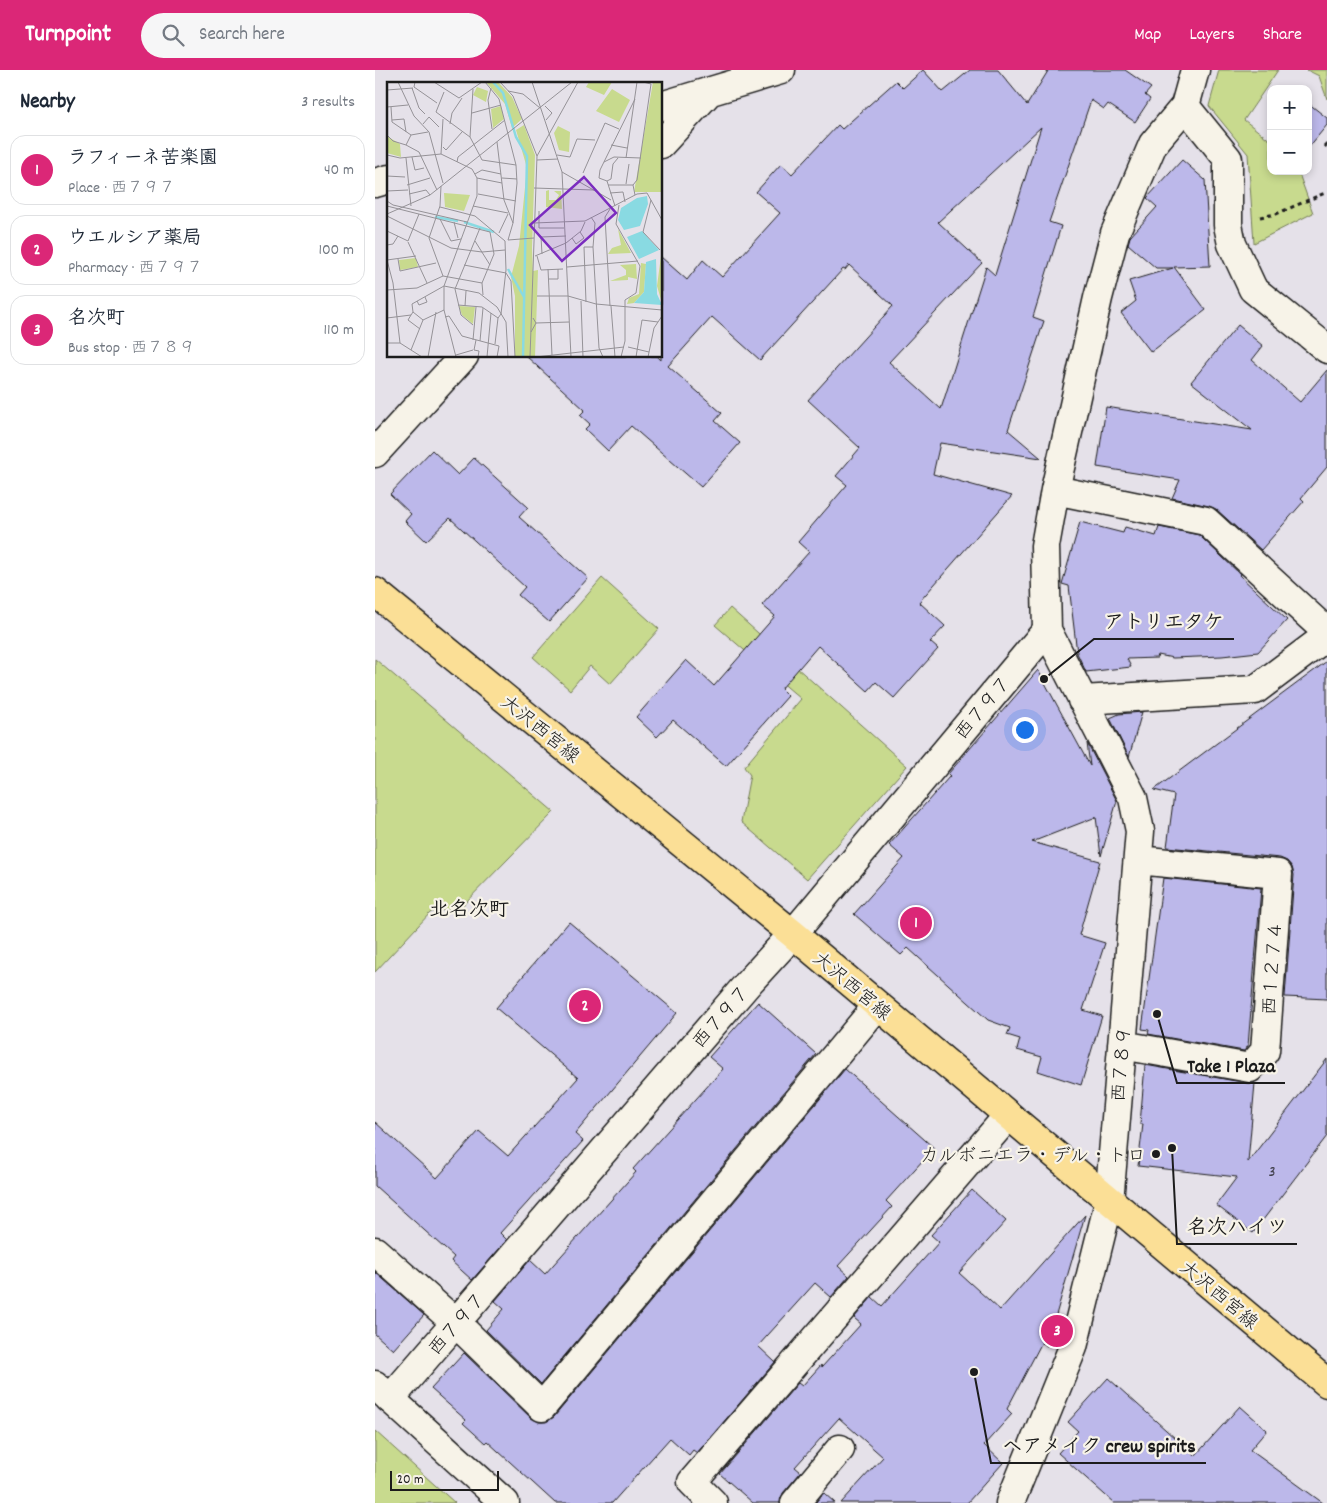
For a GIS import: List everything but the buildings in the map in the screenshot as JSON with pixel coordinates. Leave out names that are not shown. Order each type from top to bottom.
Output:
[{"type":"main road","name":"大沢西宮線","points":[[375,592],[793,934],[1109,1202],[1327,1383]]},
{"type":"street","points":[[663,105],[781,70]]},
{"type":"street","points":[[1047,630],[1045,546],[1055,490],[1098,298],[1115,233],[1153,144],[1185,106],[1195,70]]},
{"type":"street","points":[[663,142],[708,93]]},
{"type":"street","points":[[1185,106],[1228,159],[1228,225],[1232,244],[1253,289],[1327,349]]},
{"type":"street","points":[[375,453],[463,358]]},
{"type":"street","points":[[1055,490],[1206,521],[1327,634],[1255,690],[1083,700]]},
{"type":"street","name":"西７８９","points":[[1010,1503],[1073,1347],[1109,1202],[1140,831],[1133,798],[1047,630]]},
{"type":"street","name":"西７９７","points":[[383,1392],[456,1323],[749,982],[793,934],[1047,630]]},
{"type":"street","name":"西１２７４","points":[[1122,1045],[1250,1068],[1265,1051],[1278,874],[1138,860]]},
{"type":"street","points":[[375,1251],[456,1323],[542,1407],[877,1006]]},
{"type":"street","points":[[713,1503],[692,1482],[1008,1116]]},
{"type":"street","points":[[383,1392],[505,1503]]},
{"type":"street","points":[[795,1503],[840,1449]]},
{"type":"path","points":[[1275,214],[1327,192]]},
{"type":"green space","points":[[1219,70],[1278,70],[1244,120],[1267,138],[1267,175],[1299,175],[1313,213],[1254,243],[1248,154],[1209,106]]},
{"type":"green space","points":[[1307,70],[1327,70],[1327,99],[1319,76]]},
{"type":"green space","points":[[602,578],[659,629],[610,684],[590,666],[570,690],[533,657]]},
{"type":"green space","points":[[730,608],[907,766],[807,879],[741,822],[750,775],[744,767],[801,699],[715,625]]},
{"type":"green space","points":[[375,659],[554,812],[460,908],[431,912],[375,972]]},
{"type":"green space","points":[[375,1431],[455,1503],[375,1503]]},
{"type":"place","name":"アトリエタケ","points":[[1044,679]]},
{"type":"place","name":"ラフィーネ苦楽園","points":[[916,923]]},
{"type":"place","name":"ウエルシア薬局","points":[[585,1006]]},
{"type":"place","name":"Take 1 Plaza","points":[[1157,1014]]},
{"type":"place","name":"名次ハイツ","points":[[1172,1148]]},
{"type":"place","name":"カルボニエラ・デル・トロ","points":[[1156,1154]]},
{"type":"place","name":"名次町","points":[[1057,1331]]},
{"type":"place","name":"ヘアメイク crew spirits","points":[[974,1372]]},
{"type":"district","name":"北名次町","points":[[469,908]]}]
